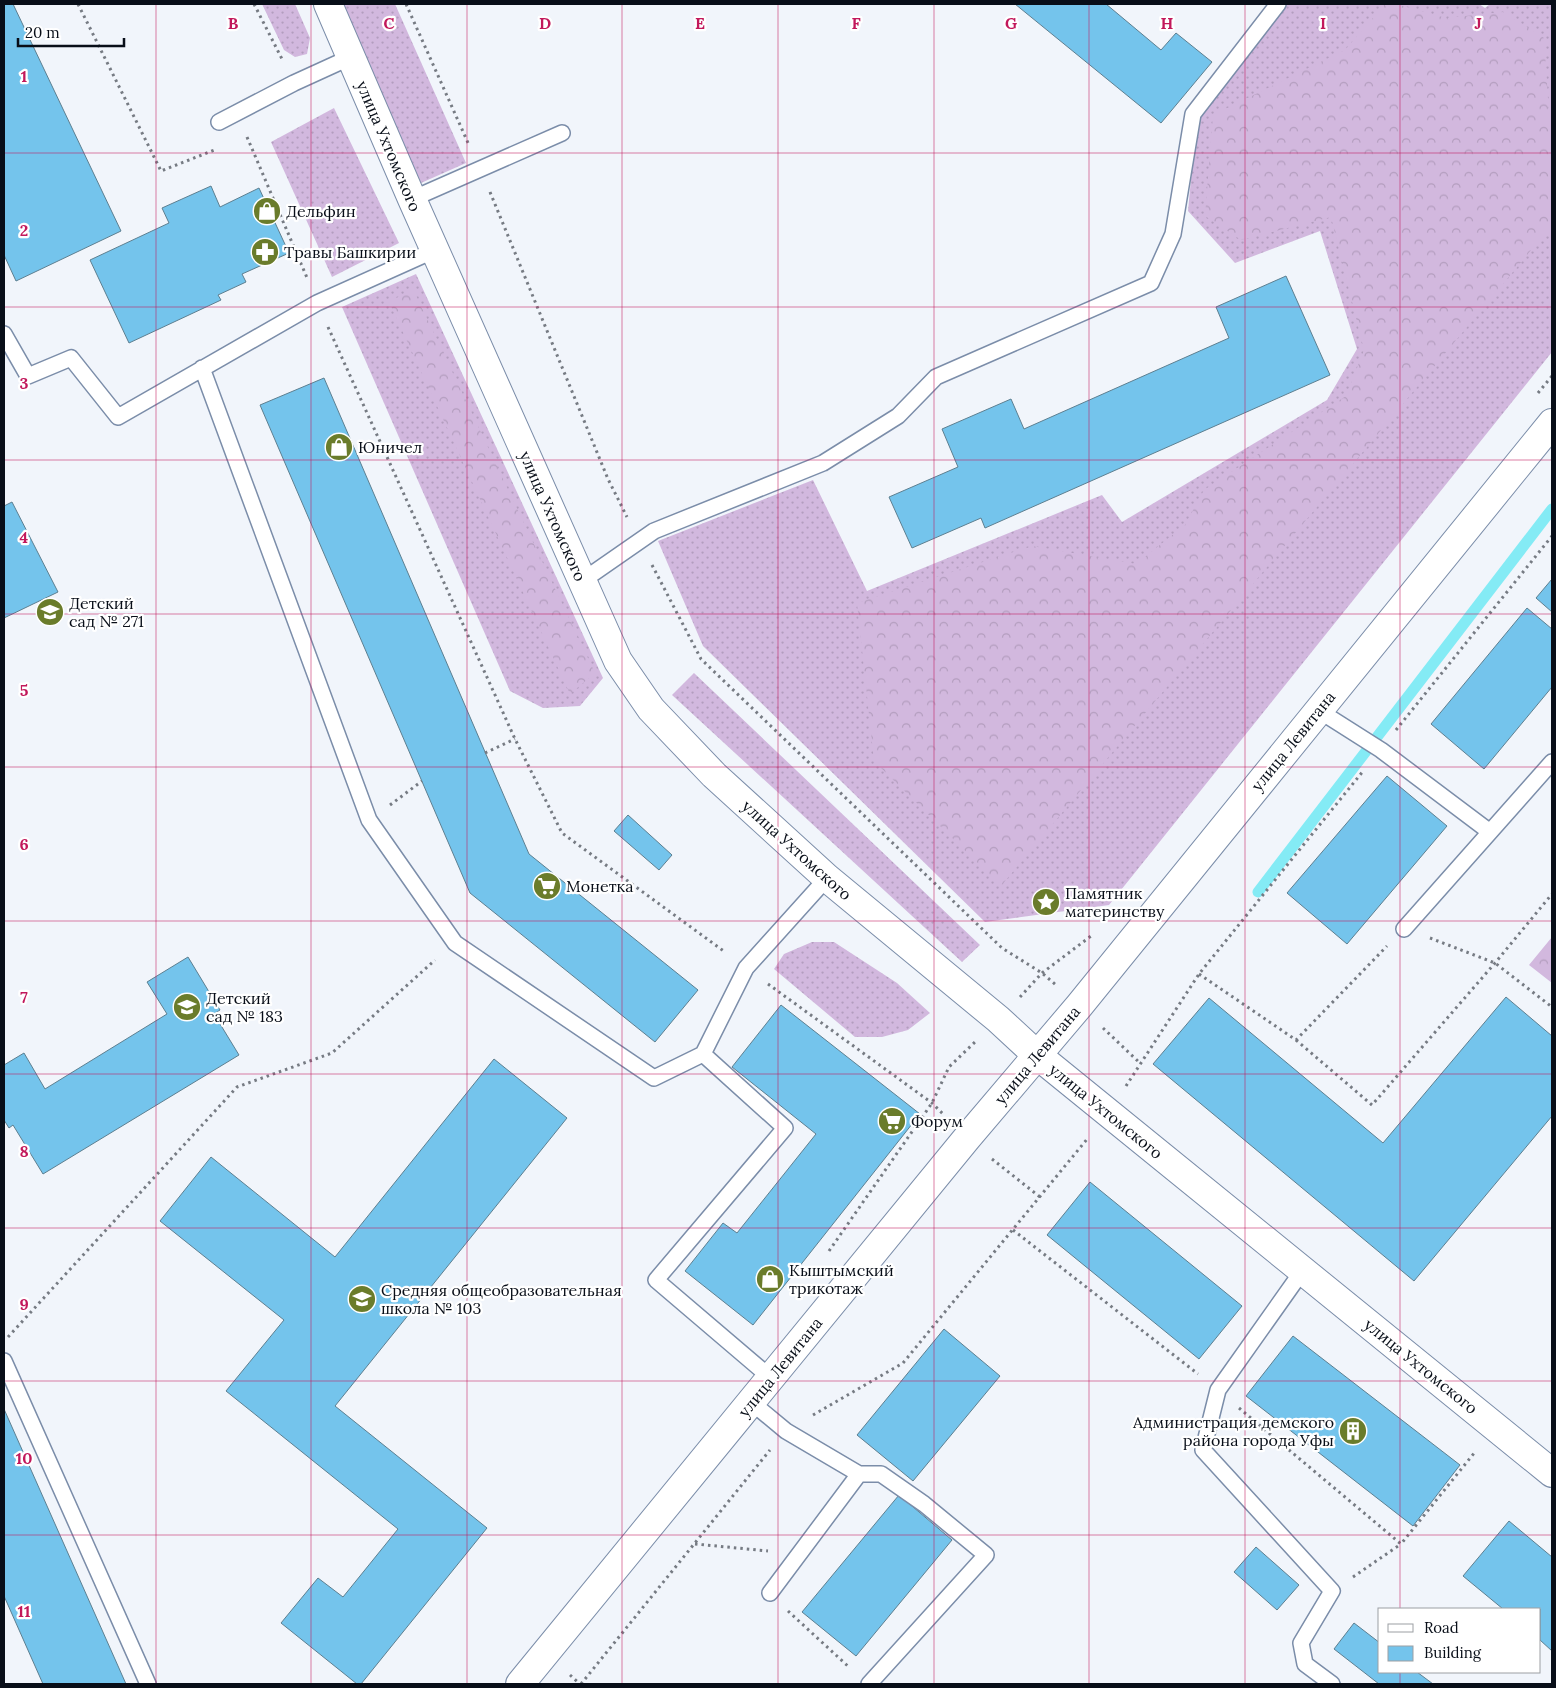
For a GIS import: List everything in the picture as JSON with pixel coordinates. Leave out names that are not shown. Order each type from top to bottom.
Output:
[{"type":"street","name":"улица Ухтомского","points":[[328,4],[412,199],[618,661],[651,709],[714,775],[827,878],[998,1019],[1037,1054],[1552,1473]]},
{"type":"street","name":"улица Левитана","points":[[520,1684],[1037,1054],[1079,1006],[1552,423]]},
{"type":"lane","points":[[582,581],[654,530],[823,463],[898,416],[936,378],[1151,283],[1173,234],[1192,114],[1278,4]]},
{"type":"lane","points":[[219,122],[294,83],[351,57]]},
{"type":"lane","points":[[412,199],[562,133]]},
{"type":"lane","points":[[4,334],[28,376],[71,358],[118,417],[317,303],[435,250]]},
{"type":"lane","points":[[202,368],[369,820],[455,943],[654,1078],[703,1054],[746,968],[827,878]]},
{"type":"lane","points":[[1318,710],[1381,750],[1490,832]]},
{"type":"lane","points":[[1404,929],[1552,762]]},
{"type":"lane","points":[[703,1054],[784,1128],[656,1280],[771,1378]]},
{"type":"lane","points":[[1303,1270],[1218,1390],[1203,1450],[1332,1591],[1301,1643],[1305,1664],[1332,1684]]},
{"type":"lane","points":[[4,1362],[148,1684]]},
{"type":"lane","points":[[751,1402],[786,1430],[859,1474],[881,1474],[924,1504],[986,1555],[869,1684]]},
{"type":"lane","points":[[770,1593],[859,1474]]},
{"type":"path","points":[[78,4],[161,171],[220,148]]},
{"type":"path","points":[[254,4],[294,83]]},
{"type":"path","points":[[406,4],[480,169],[608,479],[701,659],[1002,948],[1042,973],[1141,1064]]},
{"type":"path","points":[[253,133],[246,138],[317,303],[515,739],[485,752]]},
{"type":"path","points":[[581,1684],[786,1430],[903,1363],[1109,1113],[1199,974],[1552,536]]},
{"type":"path","points":[[369,820],[422,781]]},
{"type":"path","points":[[1199,974],[1296,1040],[1372,1104],[1495,963],[1552,894]]},
{"type":"path","points":[[1296,1040],[1404,929],[1495,963],[1552,1007]]},
{"type":"path","points":[[4,1341],[237,1087],[332,1053],[455,943]]},
{"type":"path","points":[[1013,1230],[1218,1390],[1401,1544]]},
{"type":"path","points":[[1332,1591],[1401,1544],[1496,1427]]},
{"type":"path","points":[[694,1544],[799,1554]]},
{"type":"path","points":[[770,1593],[854,1671]]},
{"type":"green space","points":[[262,4],[295,4],[310,38],[307,54],[295,57],[284,50]]},
{"type":"green space","points":[[342,4],[395,4],[466,163],[421,183]]},
{"type":"green space","points":[[1271,4],[1479,4],[1485,8],[1490,4],[1552,4],[1552,352],[1109,905],[985,922],[703,646],[658,541],[813,480],[867,591],[1102,495],[1122,522],[1327,400],[1357,349],[1320,231],[1235,263],[1188,211],[1199,94]]},
{"type":"green space","points":[[1385,4],[1396,4],[1446,18],[1503,12],[1544,38],[1552,159],[1552,225],[1001,886],[874,761],[857,603],[1032,546],[1136,564],[1185,525],[1204,490],[1346,396],[1364,350],[1331,217],[1241,240],[1205,216],[1213,115],[1345,50]]},
{"type":"green space","points":[[334,108],[399,243],[332,277],[271,142]]},
{"type":"green space","points":[[416,274],[603,678],[580,706],[543,708],[510,691],[342,307]]},
{"type":"green space","points":[[413,289],[595,673],[570,694],[389,302]]},
{"type":"green space","points":[[694,673],[980,945],[962,962],[672,695]]},
{"type":"green space","points":[[1552,937],[1552,983],[1529,965]]},
{"type":"green space","points":[[812,942],[834,942],[897,983],[930,1013],[908,1030],[882,1037],[855,1037],[774,969],[784,954]]},
{"type":"building","points":[[4,4],[13,4],[121,231],[16,281],[4,255]]},
{"type":"building","points":[[1015,4],[1106,4],[1161,50],[1176,33],[1212,62],[1161,123]]},
{"type":"building","points":[[211,186],[220,207],[259,188],[289,253],[242,274],[246,282],[218,295],[221,300],[129,343],[90,260],[169,223],[162,208]]},
{"type":"building","points":[[1286,276],[1330,375],[985,528],[981,518],[912,548],[889,497],[958,467],[942,429],[1011,399],[1024,429],[1229,338],[1216,307]]},
{"type":"building","points":[[324,378],[529,854],[698,990],[655,1042],[470,893],[260,405]]},
{"type":"building","points":[[12,502],[58,592],[4,618],[4,506]]},
{"type":"building","points":[[1552,579],[1552,612],[1536,598]]},
{"type":"building","points":[[1527,608],[1552,629],[1552,687],[1484,769],[1431,724]]},
{"type":"building","points":[[1387,776],[1447,826],[1347,944],[1287,893]]},
{"type":"building","points":[[628,815],[672,855],[659,870],[614,831]]},
{"type":"building","points":[[188,957],[220,1010],[214,1014],[239,1055],[43,1174],[13,1125],[9,1128],[4,1120],[4,1065],[24,1053],[45,1089],[167,1014],[147,982]]},
{"type":"building","points":[[1506,997],[1552,1036],[1552,1116],[1414,1281],[1153,1064],[1209,998],[1383,1143]]},
{"type":"building","points":[[781,1005],[920,1114],[753,1325],[685,1271],[723,1223],[737,1233],[816,1134],[732,1067]]},
{"type":"building","points":[[494,1059],[567,1118],[335,1406],[487,1528],[361,1684],[357,1684],[281,1623],[318,1578],[343,1597],[398,1529],[226,1391],[284,1320],[160,1221],[211,1157],[335,1257]]},
{"type":"building","points":[[1090,1182],[1242,1306],[1199,1359],[1047,1235]]},
{"type":"building","points":[[944,1329],[1000,1376],[913,1481],[857,1435]]},
{"type":"building","name":"Администрация демского района города Уфы","points":[[1293,1336],[1460,1465],[1413,1526],[1246,1396]]},
{"type":"building","points":[[4,1409],[126,1684],[43,1684],[4,1596]]},
{"type":"building","points":[[899,1495],[952,1540],[856,1656],[802,1612]]},
{"type":"building","points":[[1509,1521],[1552,1557],[1552,1651],[1541,1641],[1541,1608],[1502,1608],[1463,1576]]},
{"type":"building","points":[[1256,1547],[1299,1585],[1277,1610],[1234,1572]]},
{"type":"building","points":[[1354,1623],[1378,1641],[1378,1673],[1418,1673],[1433,1684],[1379,1684],[1334,1649]]},
{"type":"waterway","points":[[1258,892],[1552,509]]},
{"type":"place","name":"Дельфин","points":[[267,211]]},
{"type":"place","name":"Травы Башкирии","points":[[265,252]]},
{"type":"place","name":"Юничел","points":[[339,447]]},
{"type":"place","name":"Детский сад № 271","points":[[50,612]]},
{"type":"place","name":"Монетка","points":[[547,886]]},
{"type":"place","name":"Памятник материнству","points":[[1046,902]]},
{"type":"place","name":"Детский сад № 183","points":[[187,1007]]},
{"type":"place","name":"Форум","points":[[892,1121]]},
{"type":"place","name":"Кыштымский трикотаж","points":[[770,1279]]},
{"type":"place","name":"Средняя общеобразовательная школа № 103","points":[[362,1299]]},
{"type":"place","name":"Администрация демского района города Уфы","points":[[1353,1431]]}]
